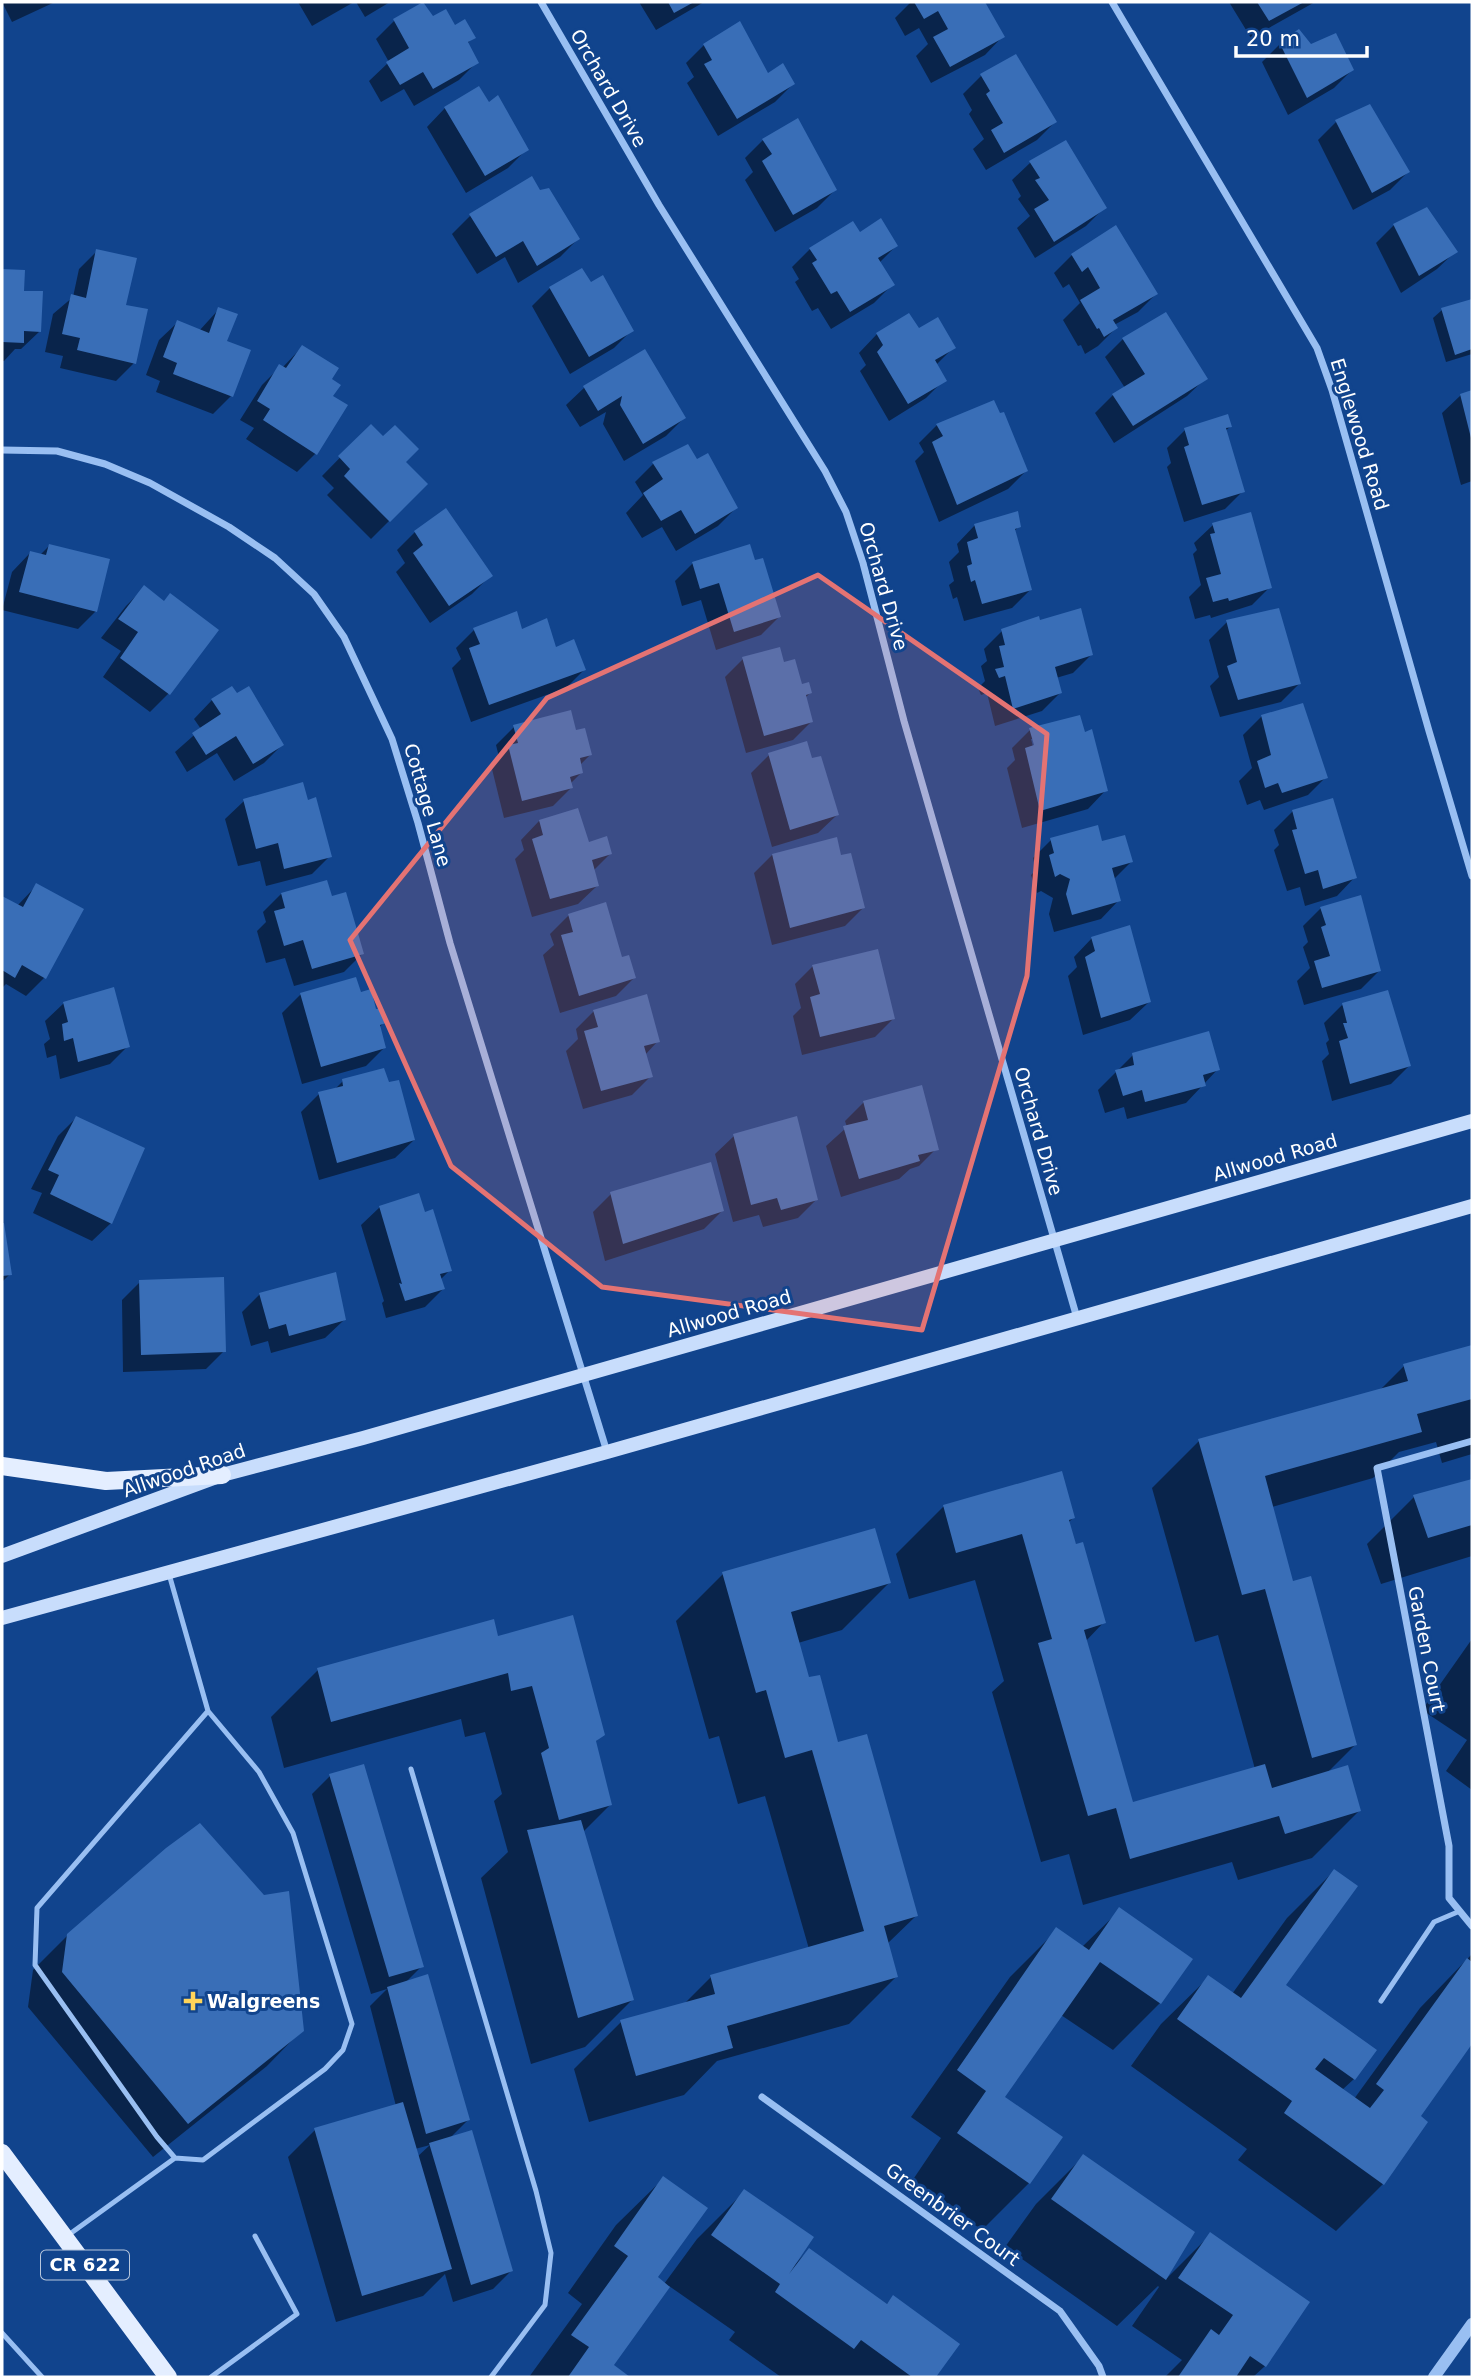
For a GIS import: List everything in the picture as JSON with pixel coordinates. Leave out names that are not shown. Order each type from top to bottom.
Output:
[{"type":"main road","name":"Allwood Road","points":[[2,1556],[222,1475],[363,1438],[1472,1121]]},
{"type":"main road","points":[[2,1618],[607,1452],[1472,1206]]},
{"type":"main road","points":[[2,1466],[106,1481],[222,1475]]},
{"type":"main road","name":"CR 622","points":[[2,2153],[168,2377]]},
{"type":"street","name":"Orchard Drive","points":[[541,2],[659,205],[825,471],[846,512],[863,563],[904,721],[1077,1318]]},
{"type":"street","name":"Englewood Road","points":[[1112,2],[1317,348],[1332,390],[1472,876]]},
{"type":"street","name":"Cottage Lane","points":[[2,450],[57,451],[105,464],[150,483],[229,527],[275,558],[314,594],[344,637],[392,739],[454,957],[607,1452]]},
{"type":"street","name":"Garden Court","points":[[1472,1441],[1377,1468],[1448,1846],[1449,1898],[1472,1926]]},
{"type":"street","name":"Greenbrier Court","points":[[762,2097],[1060,2311],[1099,2366],[1103,2377]]},
{"type":"street","points":[[1434,2377],[1472,2324]]},
{"type":"lane","points":[[64,2238],[175,2158],[203,2160],[325,2069],[343,2050],[352,2024],[293,1833],[258,1772],[208,1711],[168,1571]]},
{"type":"lane","points":[[175,2158],[157,2137],[35,1965],[37,1908],[208,1711]]},
{"type":"lane","points":[[411,1769],[536,2191],[551,2253],[545,2305],[491,2377]]},
{"type":"lane","points":[[1381,2001],[1434,1922],[1460,1911]]},
{"type":"lane","points":[[211,2377],[297,2314],[255,2236]]},
{"type":"lane","points":[[2,2333],[41,2377]]},
{"type":"highlighted area","points":[[818,575],[1047,734],[1027,976],[922,1330],[602,1287],[451,1166],[350,940],[547,698]]},
{"type":"building","points":[[423,2],[433,16],[446,9],[455,25],[465,19],[476,38],[468,42],[479,63],[433,89],[423,72],[400,85],[386,62],[409,48],[393,19]]},
{"type":"building","points":[[668,2],[694,2],[674,13]]},
{"type":"building","points":[[914,2],[985,2],[1005,37],[950,67],[933,37],[948,29],[938,11],[924,19]]},
{"type":"building","points":[[1257,2],[1304,2],[1269,21]]},
{"type":"building","points":[[740,21],[768,73],[783,63],[795,84],[737,119],[704,64],[712,60],[703,44]]},
{"type":"building","points":[[1299,29],[1311,44],[1336,33],[1354,70],[1307,98],[1279,42]]},
{"type":"building","points":[[1016,54],[1057,122],[1004,153],[991,130],[1003,123],[986,94],[990,91],[980,74]]},
{"type":"building","points":[[479,86],[489,102],[498,95],[529,150],[485,176],[444,107]]},
{"type":"building","points":[[1370,104],[1410,172],[1372,193],[1335,120]]},
{"type":"building","points":[[798,118],[837,190],[793,215],[762,161],[772,154],[762,139]]},
{"type":"building","points":[[1066,140],[1107,208],[1054,242],[1034,209],[1049,200],[1035,180],[1040,178],[1029,161]]},
{"type":"building","points":[[532,176],[540,190],[549,188],[580,239],[537,266],[523,241],[496,257],[469,214]]},
{"type":"building","points":[[1427,207],[1458,252],[1419,276],[1393,224]]},
{"type":"building","points":[[881,218],[898,246],[878,258],[895,285],[850,312],[837,291],[831,294],[812,263],[817,260],[809,248],[853,221],[860,232]]},
{"type":"building","points":[[1116,225],[1158,294],[1113,320],[1118,328],[1104,337],[1080,300],[1100,288],[1088,267],[1082,272],[1071,254]]},
{"type":"building","points":[[96,249],[137,258],[126,305],[148,309],[136,364],[77,350],[80,338],[62,334],[71,294],[86,298]]},
{"type":"building","points":[[582,268],[591,282],[603,275],[634,331],[589,357],[549,287]]},
{"type":"building","points":[[2,269],[25,270],[24,291],[43,291],[41,332],[24,331],[24,343],[2,342]]},
{"type":"building","points":[[1472,299],[1472,349],[1455,355],[1441,308]]},
{"type":"building","points":[[218,307],[238,314],[227,341],[251,350],[233,397],[173,374],[177,363],[163,357],[177,320],[209,333]]},
{"type":"building","points":[[1166,312],[1208,379],[1133,426],[1112,394],[1145,374],[1122,338]]},
{"type":"building","points":[[909,313],[919,328],[938,317],[956,348],[935,360],[947,381],[908,404],[877,352],[883,345],[876,333]]},
{"type":"building","points":[[302,345],[339,368],[332,379],[341,385],[333,396],[348,405],[317,455],[263,420],[270,409],[257,401],[279,364],[286,368]]},
{"type":"building","points":[[645,349],[686,418],[643,444],[620,405],[622,396],[598,411],[583,386]]},
{"type":"building","points":[[1472,390],[1472,438],[1471,438],[1460,394]]},
{"type":"building","points":[[994,400],[1000,413],[1004,412],[1028,471],[957,505],[932,442],[943,436],[936,424]]},
{"type":"building","points":[[1228,414],[1232,427],[1226,428],[1245,492],[1202,505],[1184,447],[1189,445],[1184,428]]},
{"type":"building","points":[[371,424],[383,436],[395,425],[419,449],[406,462],[428,484],[390,522],[344,476],[350,469],[338,456]]},
{"type":"building","points":[[688,444],[697,459],[708,453],[738,508],[695,534],[681,510],[661,521],[643,493],[663,479],[652,462]]},
{"type":"building","points":[[446,508],[493,576],[449,606],[413,553],[423,545],[414,531]]},
{"type":"building","points":[[1018,511],[1021,527],[1015,529],[1032,590],[982,604],[975,580],[971,582],[967,566],[972,564],[967,542],[978,538],[974,524]]},
{"type":"building","points":[[1251,512],[1272,588],[1229,601],[1228,598],[1213,602],[1206,578],[1221,574],[1210,534],[1215,533],[1212,523]]},
{"type":"building","points":[[49,544],[110,559],[97,612],[19,592],[30,551],[46,555]]},
{"type":"building","points":[[750,544],[755,560],[763,558],[781,617],[734,632],[719,583],[700,589],[692,562]]},
{"type":"building","points":[[144,585],[164,601],[170,593],[219,630],[170,695],[120,658],[138,632],[118,619]]},
{"type":"building","points":[[1081,608],[1093,655],[1055,667],[1062,693],[1013,709],[1005,676],[999,678],[995,669],[1004,667],[999,646],[1005,645],[1001,629],[1039,616],[1040,620]]},
{"type":"building","points":[[1279,608],[1301,684],[1238,700],[1227,666],[1237,662],[1226,620]]},
{"type":"building","points":[[517,611],[522,629],[547,618],[556,647],[574,639],[586,670],[489,705],[469,648],[480,644],[473,628]]},
{"type":"building","points":[[780,647],[784,662],[795,659],[802,684],[809,682],[812,693],[806,695],[813,722],[764,736],[742,657]]},
{"type":"building","points":[[232,686],[237,693],[249,686],[284,745],[253,764],[236,736],[206,755],[192,733],[221,714],[211,699]]},
{"type":"building","points":[[1303,703],[1328,778],[1282,793],[1278,783],[1265,788],[1257,761],[1271,755],[1261,715]]},
{"type":"building","points":[[571,710],[576,730],[585,728],[592,755],[580,758],[583,773],[570,777],[573,788],[522,801],[508,745],[518,743],[513,725]]},
{"type":"building","points":[[1080,715],[1085,732],[1092,729],[1108,791],[1040,811],[1025,748],[1034,745],[1029,728]]},
{"type":"building","points":[[807,741],[812,758],[821,756],[839,815],[790,830],[768,753]]},
{"type":"building","points":[[303,782],[308,800],[316,797],[332,857],[284,869],[278,843],[256,849],[243,799]]},
{"type":"building","points":[[1333,798],[1357,878],[1323,889],[1318,870],[1305,874],[1292,830],[1297,829],[1292,810]]},
{"type":"building","points":[[578,808],[589,842],[607,836],[612,854],[592,860],[599,886],[550,899],[532,839],[543,835],[539,820]]},
{"type":"building","points":[[1098,825],[1102,841],[1125,835],[1133,862],[1112,868],[1121,901],[1072,915],[1066,894],[1070,879],[1060,874],[1055,877],[1049,855],[1054,853],[1050,838]]},
{"type":"building","points":[[837,837],[841,855],[851,853],[865,908],[790,928],[772,854]]},
{"type":"building","points":[[327,880],[332,896],[346,892],[364,954],[312,969],[303,940],[284,946],[274,911],[285,908],[281,893]]},
{"type":"building","points":[[36,883],[84,909],[46,979],[22,965],[15,978],[2,970],[2,896],[23,907]]},
{"type":"building","points":[[1361,895],[1381,971],[1322,988],[1314,961],[1330,956],[1321,927],[1326,925],[1320,907]]},
{"type":"building","points":[[606,902],[622,957],[629,955],[636,978],[579,996],[561,935],[573,932],[568,914]]},
{"type":"building","points":[[1130,925],[1151,1002],[1101,1018],[1085,957],[1095,951],[1091,937]]},
{"type":"building","points":[[878,949],[895,1019],[820,1037],[810,997],[820,994],[812,965]]},
{"type":"building","points":[[356,977],[361,992],[371,989],[376,1009],[382,1008],[386,1023],[380,1025],[386,1048],[321,1067],[300,993]]},
{"type":"building","points":[[114,987],[130,1047],[78,1062],[73,1038],[64,1041],[62,1024],[68,1022],[63,1002]]},
{"type":"building","points":[[1388,990],[1411,1066],[1350,1084],[1339,1041],[1348,1038],[1343,1023],[1347,1023],[1342,1003]]},
{"type":"building","points":[[647,994],[660,1042],[644,1046],[653,1077],[601,1091],[584,1031],[598,1027],[593,1010]]},
{"type":"building","points":[[1209,1031],[1220,1070],[1203,1075],[1206,1086],[1145,1102],[1142,1090],[1123,1096],[1115,1070],[1134,1065],[1132,1053]]},
{"type":"building","points":[[384,1068],[389,1082],[399,1080],[415,1140],[337,1163],[318,1092],[343,1086],[342,1079]]},
{"type":"building","points":[[922,1085],[939,1150],[918,1155],[920,1161],[859,1179],[843,1126],[868,1120],[863,1101]]},
{"type":"building","points":[[76,1116],[145,1148],[112,1224],[50,1194],[59,1175],[48,1170]]},
{"type":"building","points":[[797,1116],[818,1200],[781,1210],[777,1198],[751,1205],[733,1134]]},
{"type":"building","points":[[711,1162],[724,1211],[623,1244],[610,1192]]},
{"type":"building","points":[[419,1193],[425,1212],[433,1209],[452,1271],[440,1274],[445,1289],[405,1301],[379,1206]]},
{"type":"building","points":[[2,1223],[12,1275],[2,1276]]},
{"type":"building","points":[[336,1272],[346,1320],[289,1336],[286,1324],[269,1329],[259,1293]]},
{"type":"building","points":[[224,1277],[226,1352],[141,1355],[139,1280]]},
{"type":"building","points":[[1472,1345],[1472,1399],[1417,1414],[1422,1432],[1265,1476],[1293,1581],[1311,1576],[1357,1745],[1312,1758],[1265,1589],[1242,1595],[1198,1439],[1408,1381],[1403,1364]]},
{"type":"building","points":[[1062,1471],[1075,1518],[1069,1520],[1076,1544],[1083,1542],[1106,1623],[1084,1630],[1133,1802],[1265,1764],[1272,1788],[1348,1765],[1361,1811],[1285,1834],[1279,1816],[1130,1859],[1116,1808],[1088,1816],[1038,1643],[1052,1639],[1022,1534],[956,1553],[943,1505]]},
{"type":"building","points":[[1472,1479],[1472,1525],[1428,1538],[1413,1495]]},
{"type":"building","points":[[875,1528],[891,1583],[791,1612],[809,1677],[820,1675],[838,1742],[867,1734],[918,1916],[884,1926],[898,1977],[727,2026],[733,2048],[636,2076],[620,2020],[715,1994],[710,1975],[864,1931],[812,1750],[785,1758],[766,1690],[756,1693],[722,1572]]},
{"type":"building","points":[[573,1615],[605,1735],[596,1741],[612,1805],[559,1820],[541,1753],[549,1748],[532,1686],[511,1691],[508,1673],[331,1722],[317,1668],[494,1619],[498,1636]]},
{"type":"building","points":[[364,1764],[424,1967],[389,1977],[329,1774]]},
{"type":"building","points":[[581,1820],[634,2000],[578,2018],[527,1830]]},
{"type":"building","name":"Walgreens","points":[[200,1823],[264,1895],[289,1891],[304,2031],[188,2124],[62,1972],[67,1934],[166,1848]]},
{"type":"building","points":[[1334,1869],[1358,1886],[1286,1985],[1377,2050],[1355,2080],[1324,2058],[1315,2069],[1370,2108],[1384,2090],[1376,2084],[1467,1958],[1472,1962],[1472,2044],[1421,2116],[1428,2122],[1384,2185],[1284,2113],[1292,2101],[1177,2019],[1208,1975],[1241,1998]]},
{"type":"building","points":[[1119,1907],[1193,1959],[1161,2004],[1100,1962],[1005,2097],[1063,2137],[1030,2184],[957,2133],[986,2091],[957,2070],[1056,1927],[1089,1950]]},
{"type":"building","points":[[428,1974],[470,2120],[426,2134],[387,1987]]},
{"type":"building","points":[[403,2102],[452,2269],[362,2296],[314,2128]]},
{"type":"building","points":[[472,2130],[513,2271],[471,2285],[429,2143]]},
{"type":"building","points":[[1083,2154],[1195,2232],[1166,2280],[1051,2199]]},
{"type":"building","points":[[663,2176],[708,2208],[658,2277],[670,2287],[614,2365],[630,2377],[568,2377],[589,2347],[571,2335],[628,2256],[614,2246]]},
{"type":"building","points":[[744,2189],[814,2237],[789,2274],[809,2248],[887,2304],[893,2295],[960,2344],[936,2377],[912,2377],[861,2340],[854,2349],[775,2292],[780,2284],[711,2235]]},
{"type":"building","points":[[1210,2232],[1310,2302],[1266,2367],[1250,2356],[1236,2377],[1178,2377],[1211,2329],[1219,2335],[1233,2315],[1178,2278]]},
{"type":"place","name":"Walgreens","points":[[193,2001]]}]
